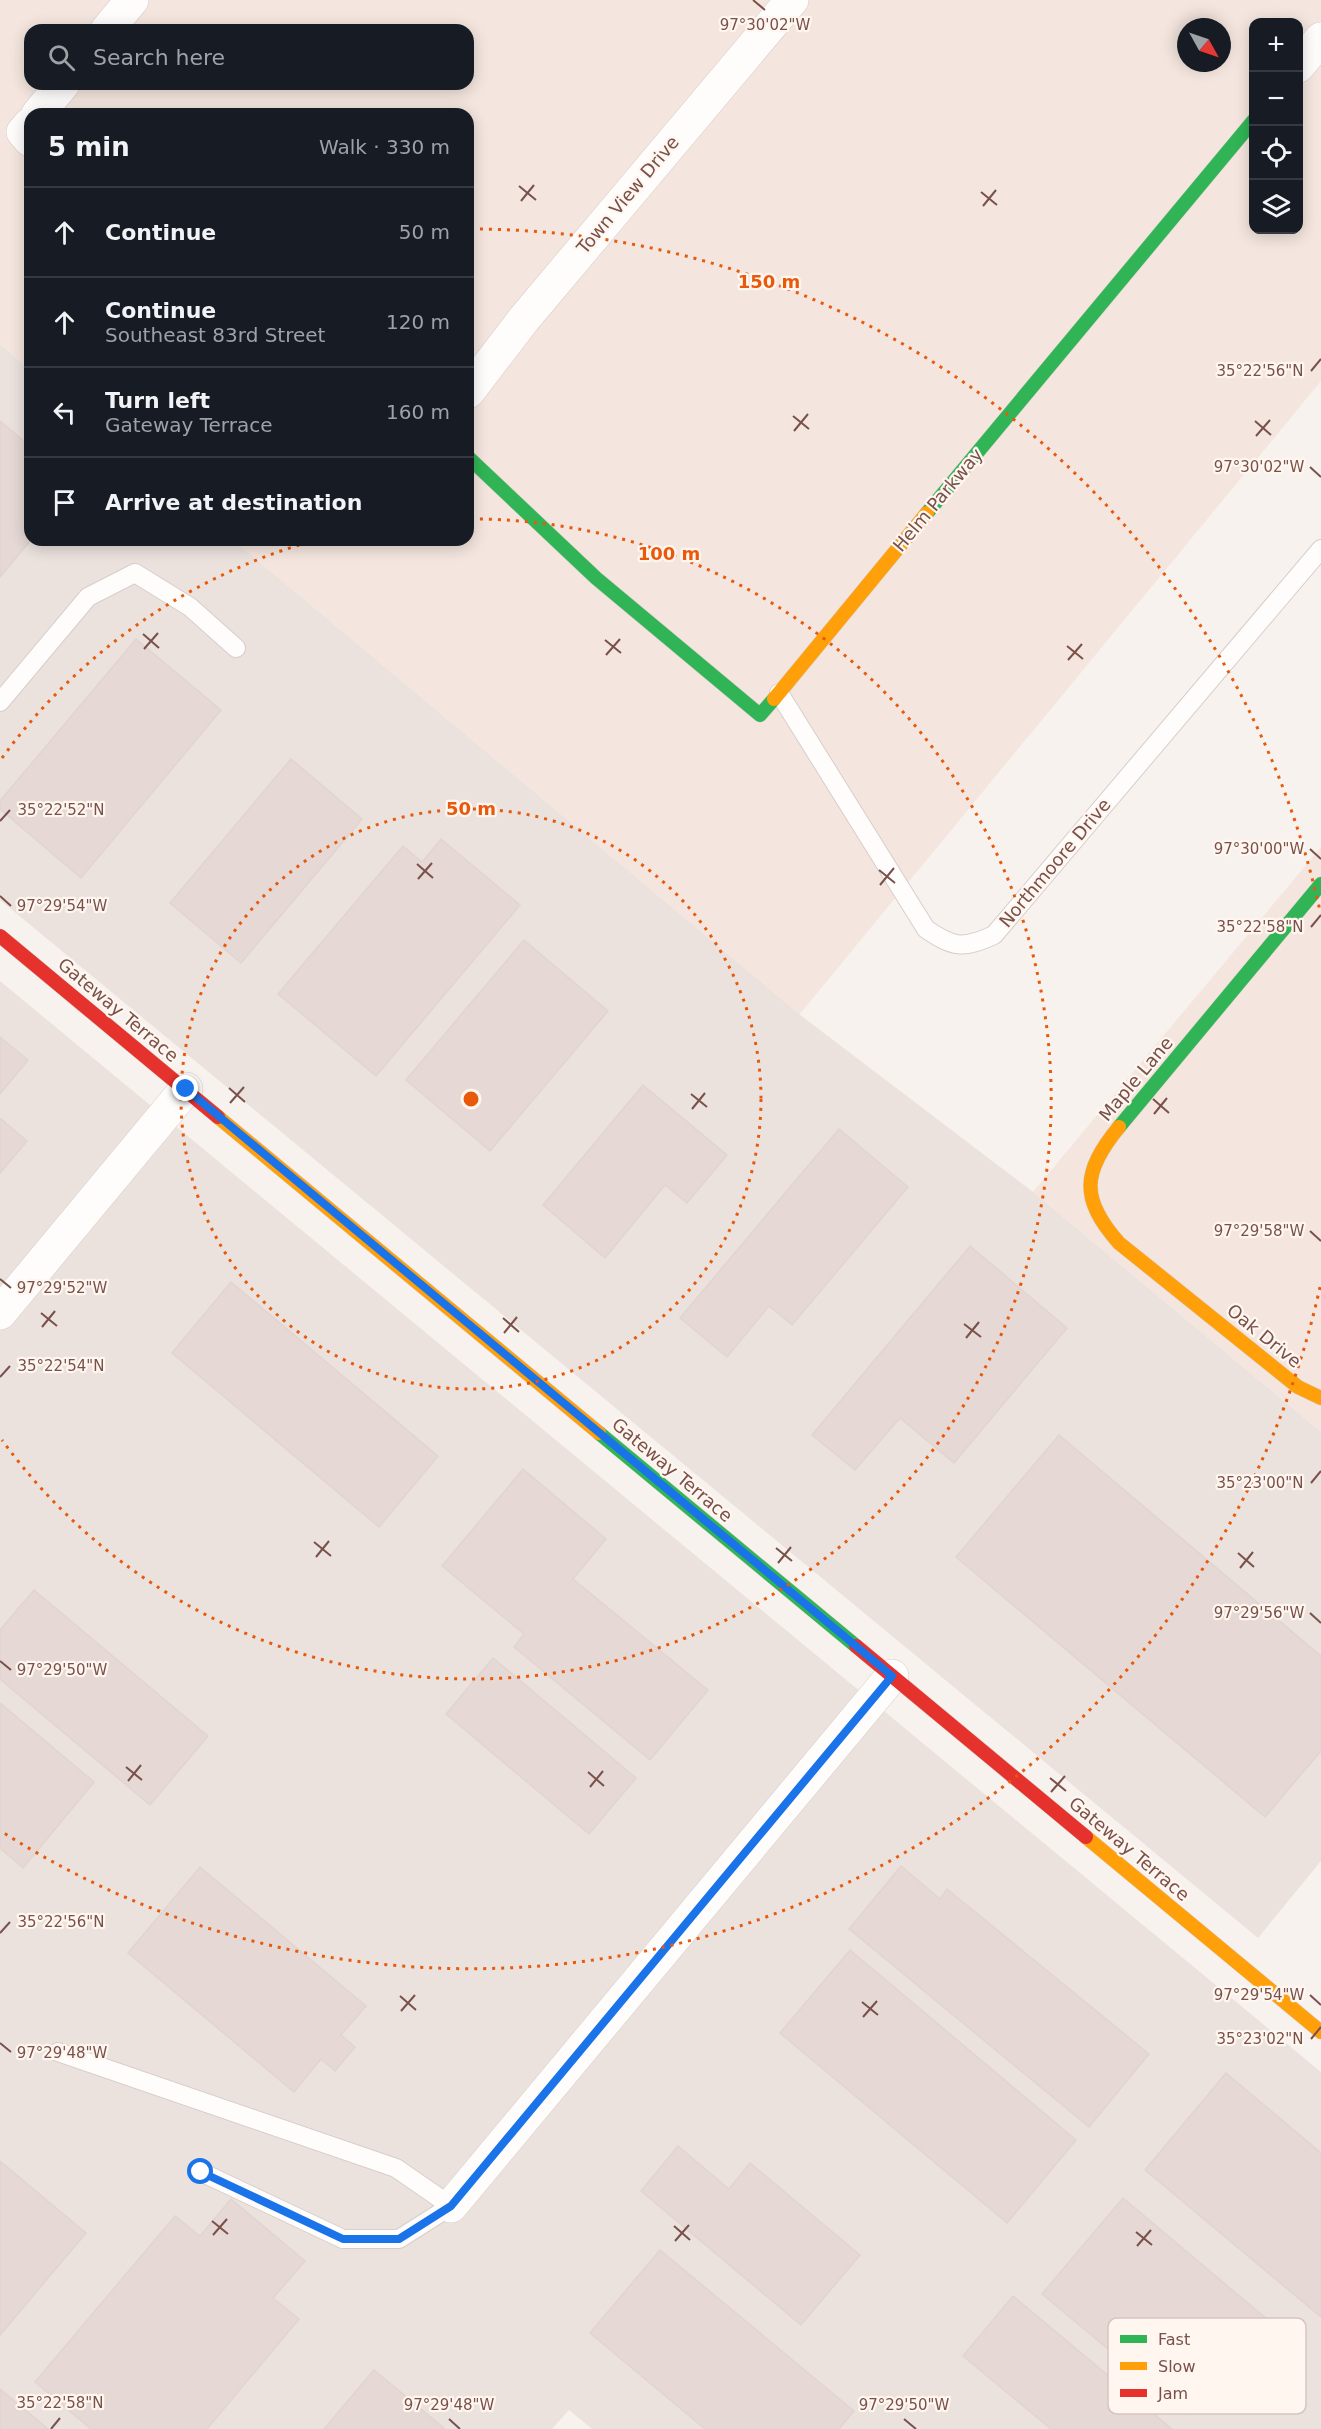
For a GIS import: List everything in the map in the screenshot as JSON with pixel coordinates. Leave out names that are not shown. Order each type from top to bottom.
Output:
[{"type":"street","points":[[113,24],[132,0]]},
{"type":"street","name":"Town View Drive","points":[[474,384],[524,319],[792,0]]},
{"type":"street","points":[[1303,61],[1321,39]]},
{"type":"street","points":[[43,108],[58,90]]},
{"type":"street","name":"Helm Parkway","points":[[474,463],[596,578],[760,715],[1249,126]]},
{"type":"street","name":"Maple Lane","points":[[1187,1297],[1119,1243],[1103,1226],[1090,1203],[1090,1182],[1094,1164],[1103,1147],[1321,884]]},
{"type":"street","name":"Gateway Terrace","points":[[0,936],[1321,2032]]},
{"type":"street","points":[[0,1313],[186,1089]]},
{"type":"street","name":"Oak Drive","points":[[1187,1297],[1298,1387],[1321,1398]]},
{"type":"street","points":[[451,2206],[892,1676]]},
{"type":"lane","name":"Northmoore Drive","points":[[779,693],[926,929],[945,942],[971,945],[994,935],[1321,549]]},
{"type":"lane","points":[[0,702],[88,597],[135,573],[190,607],[236,648]]},
{"type":"lane","points":[[58,2052],[396,2168],[451,2206],[399,2239],[343,2239],[201,2172]]},
{"type":"shaded area","points":[[0,0],[1321,0],[1321,381],[799,1015],[240,546],[474,546],[474,108],[24,108],[24,365],[0,344]]},
{"type":"shaded area","points":[[0,344],[24,365],[24,546],[240,546],[799,1014],[1033,1192],[1321,1432],[1321,1861],[1258,1938],[0,900]]},
{"type":"shaded area","points":[[1321,847],[1321,1432],[1033,1192]]},
{"type":"shaded area","points":[[0,981],[1321,2072],[1321,2429],[592,2429],[569,2410],[552,2429],[0,2429]]},
{"type":"building","points":[[0,421],[24,441],[24,546],[26,546],[0,577]]},
{"type":"building","points":[[136,639],[221,710],[81,878],[0,809],[0,801]]},
{"type":"building","points":[[291,759],[362,819],[241,963],[170,903]]},
{"type":"building","points":[[441,839],[520,905],[376,1076],[278,994],[403,846],[422,862]]},
{"type":"building","points":[[524,940],[608,1011],[490,1151],[406,1080]]},
{"type":"building","points":[[0,1037],[28,1060],[0,1094]]},
{"type":"building","points":[[643,1085],[727,1155],[687,1203],[665,1185],[605,1258],[543,1205]]},
{"type":"building","points":[[0,1118],[27,1141],[0,1173]]},
{"type":"building","points":[[839,1129],[908,1187],[792,1325],[769,1306],[727,1357],[680,1318]]},
{"type":"building","points":[[970,1246],[1067,1328],[954,1463],[900,1418],[855,1470],[812,1435]]},
{"type":"building","points":[[231,1282],[438,1456],[379,1527],[172,1353]]},
{"type":"building","points":[[1059,1435],[1321,1656],[1321,1751],[1265,1817],[956,1557]]},
{"type":"building","points":[[523,1469],[606,1539],[573,1579],[708,1690],[650,1760],[514,1647],[524,1634],[442,1566]]},
{"type":"building","points":[[34,1590],[208,1736],[150,1805],[0,1679],[0,1630]]},
{"type":"building","points":[[493,1658],[636,1778],[589,1834],[446,1714]]},
{"type":"building","points":[[0,1703],[94,1782],[23,1868],[0,1848]]},
{"type":"building","points":[[901,1866],[940,1899],[947,1889],[1149,2054],[1089,2127],[849,1929]]},
{"type":"building","points":[[200,1867],[366,2006],[341,2035],[355,2047],[335,2071],[321,2059],[294,2092],[128,1953]]},
{"type":"building","points":[[850,1950],[1076,2140],[1007,2223],[780,2033]]},
{"type":"building","points":[[1226,2073],[1321,2153],[1321,2317],[1145,2170]]},
{"type":"building","points":[[678,2146],[729,2189],[750,2163],[860,2255],[801,2325],[641,2191]]},
{"type":"building","points":[[0,2161],[86,2233],[0,2335]]},
{"type":"building","points":[[1123,2198],[1266,2318],[1108,2318],[1108,2349],[1042,2294]]},
{"type":"building","points":[[231,2199],[305,2261],[273,2298],[299,2319],[207,2429],[91,2429],[35,2382],[175,2216],[200,2236]]},
{"type":"building","points":[[660,2250],[854,2411],[839,2429],[705,2429],[590,2333]]},
{"type":"building","points":[[1013,2296],[1108,2375],[1108,2414],[1154,2414],[1172,2429],[1051,2429],[963,2356]]},
{"type":"building","points":[[374,2370],[445,2429],[324,2429]]},
{"type":"building","points":[[0,2389],[48,2429],[0,2429]]},
{"type":"traffic: fast","points":[[927,513],[1249,126]]},
{"type":"traffic: fast","points":[[474,463],[596,578],[760,715],[774,699]]},
{"type":"traffic: fast","points":[[1119,1127],[1321,884]]},
{"type":"traffic: fast","points":[[599,1433],[856,1646]]},
{"type":"traffic: slow","points":[[774,699],[927,513]]},
{"type":"traffic: slow","points":[[218,1117],[599,1433]]},
{"type":"traffic: slow","points":[[1119,1127],[1098,1158],[1090,1185],[1097,1213],[1106,1227],[1119,1243],[1298,1387],[1321,1398]]},
{"type":"traffic: slow","points":[[1086,1837],[1321,2032]]},
{"type":"traffic: jam","points":[[0,936],[218,1117]]},
{"type":"traffic: jam","points":[[856,1646],[1086,1837]]},
{"type":"route","points":[[186,1089],[892,1676],[451,2206],[399,2239],[343,2239],[201,2172]]}]
